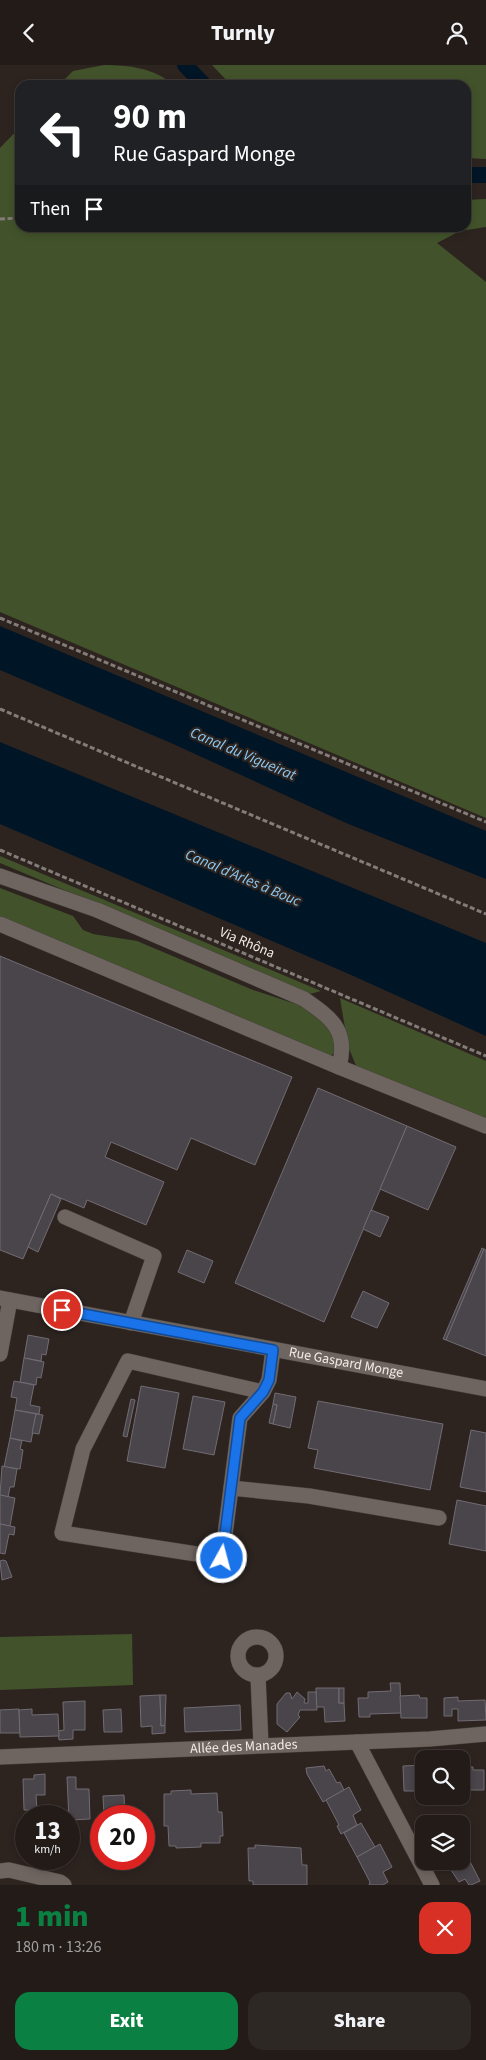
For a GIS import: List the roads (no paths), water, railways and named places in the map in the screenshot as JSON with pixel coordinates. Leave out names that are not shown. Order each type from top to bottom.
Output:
[{"type":"street","points":[[0,876],[97,910],[304,999],[331,1018],[341,1041],[342,1056],[339,1067]]},
{"type":"street","points":[[0,924],[339,1067],[486,1126]]},
{"type":"street","points":[[65,1217],[154,1256],[131,1323]]},
{"type":"street","points":[[0,1354],[5,1299]]},
{"type":"street","name":"Rue Gaspard Monge","points":[[5,1299],[486,1389]]},
{"type":"street","points":[[263,1392],[128,1361],[83,1449],[62,1533],[222,1558],[240,1418],[263,1392],[269,1380],[273,1350]]},
{"type":"street","points":[[231,1488],[308,1496],[439,1518]]},
{"type":"street","points":[[258,1676],[261,1745]]},
{"type":"street","name":"Allée des Manades","points":[[0,1757],[357,1742],[486,1734]]},
{"type":"street","points":[[357,1742],[432,1885]]},
{"type":"street","points":[[0,1871],[60,1882],[64,1885]]},
{"type":"water","name":"Canal du Vigueirat","points":[[0,626],[486,831],[486,879],[346,823],[171,743],[0,670]]},
{"type":"water","name":"Canal d'Arles à Bouc","points":[[0,742],[486,943],[486,1036],[349,974],[0,824]]},
{"type":"waterway","points":[[185,65],[199,80]]},
{"type":"waterway","points":[[471,175],[486,175]]}]
